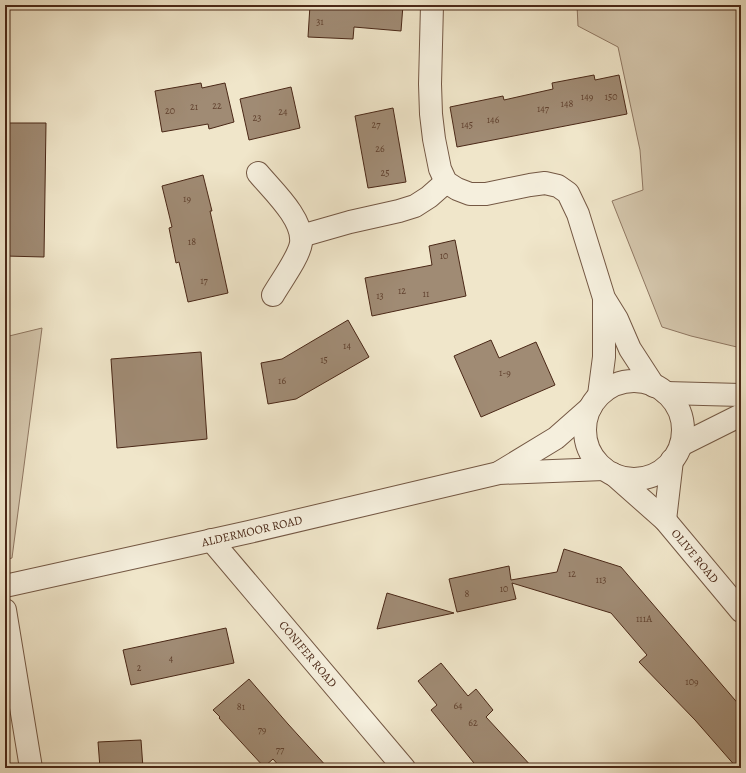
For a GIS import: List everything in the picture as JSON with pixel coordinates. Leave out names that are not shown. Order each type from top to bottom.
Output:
[{"type":"street","points":[[432,5],[430,70],[431,114],[440,169],[446,182],[457,189],[470,194],[486,194],[530,185],[545,184],[558,186],[568,193],[578,214],[604,298],[617,319],[630,349],[660,389],[674,402],[682,422],[683,434],[676,452],[660,471],[645,477],[629,478],[609,471],[596,461],[590,452],[586,441],[585,424],[594,402],[604,357],[604,298]]},
{"type":"street","points":[[258,173],[294,218],[301,236],[301,243],[298,253],[273,295]]},
{"type":"street","points":[[301,236],[415,206],[429,197],[446,182]]},
{"type":"street","points":[[594,402],[611,387],[625,382],[640,381],[660,389],[741,395]]},
{"type":"street","name":"ALDERMOOR ROAD","points":[[499,473],[556,438],[594,402]]},
{"type":"street","points":[[676,452],[741,415]]},
{"type":"street","name":"OLIVE ROAD","points":[[665,520],[676,452]]},
{"type":"street","name":"ALDERMOOR ROAD","points":[[5,586],[499,473],[609,471]]},
{"type":"street","name":"OLIVE ROAD","points":[[609,471],[665,520],[741,611]]},
{"type":"street","name":"CONIFER ROAD","points":[[211,540],[404,768]]},
{"type":"street","points":[[5,610],[31,768]]},
{"type":"shaded area","points":[[577,5],[741,5],[741,348],[691,336],[662,327],[612,201],[643,190],[640,150],[618,47],[578,26]]},
{"type":"shaded area","points":[[42,328],[12,558],[5,560],[5,337]]},
{"type":"building","points":[[310,5],[403,5],[401,31],[354,27],[353,39],[308,37]]},
{"type":"building","points":[[594,75],[595,80],[619,75],[627,114],[457,147],[450,107],[503,96],[504,100],[553,89],[552,83]]},
{"type":"building","points":[[201,83],[202,88],[225,83],[234,122],[209,129],[208,124],[162,132],[155,91]]},
{"type":"building","points":[[291,87],[300,128],[249,140],[240,99]]},
{"type":"building","points":[[393,108],[406,182],[368,188],[355,116]]},
{"type":"building","points":[[5,123],[46,123],[44,257],[5,256]]},
{"type":"building","points":[[203,175],[212,211],[210,211],[228,293],[188,302],[179,262],[176,263],[169,228],[172,227],[162,186]]},
{"type":"building","points":[[455,240],[466,296],[372,316],[365,278],[432,265],[429,246]]},
{"type":"building","points":[[348,320],[369,357],[296,399],[268,404],[261,363],[282,359]]},
{"type":"building","points":[[491,340],[499,358],[536,342],[555,385],[481,417],[454,356]]},
{"type":"building","points":[[201,352],[207,439],[117,448],[111,359]]},
{"type":"building","points":[[564,549],[621,567],[741,707],[741,768],[737,768],[695,720],[639,662],[647,655],[611,613],[512,583],[516,599],[457,612],[449,579],[509,566],[511,580],[557,572]]},
{"type":"building","points":[[387,593],[454,613],[377,629]]},
{"type":"building","points":[[226,628],[234,663],[131,685],[123,650]]},
{"type":"building","points":[[441,663],[468,696],[476,689],[493,710],[486,717],[533,768],[478,768],[431,710],[437,705],[418,681]]},
{"type":"building","points":[[249,679],[328,768],[281,768],[273,759],[264,767],[219,718],[220,717],[213,710]]},
{"type":"building","points":[[141,740],[143,768],[100,768],[98,742]]}]
